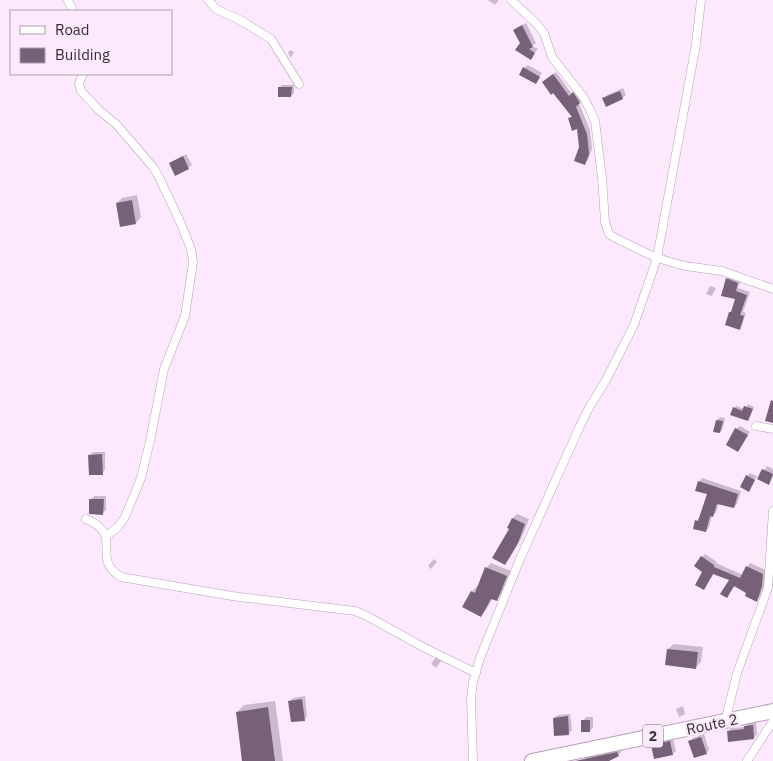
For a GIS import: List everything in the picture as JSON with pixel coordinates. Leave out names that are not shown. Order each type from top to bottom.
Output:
[{"type":"highway","name":"Route 2","points":[[532,761],[773,711]]},
{"type":"street","points":[[208,0],[216,9],[242,20],[271,39],[278,47],[288,68],[299,84]]},
{"type":"street","points":[[511,0],[532,17],[544,33],[552,57],[584,98],[595,121],[606,229],[615,238],[657,258],[685,266],[722,271],[773,289]]},
{"type":"street","points":[[473,761],[471,699],[480,658],[520,559],[589,408],[606,380],[634,325],[657,258],[696,44],[701,0]]},
{"type":"street","points":[[83,75],[80,83],[81,91],[99,110],[118,125],[159,176],[191,249],[193,262],[185,316],[164,369],[141,478],[125,517],[118,527],[106,536]]},
{"type":"street","points":[[756,426],[773,429]]},
{"type":"street","points":[[725,722],[737,674],[768,588],[773,511]]},
{"type":"street","points":[[86,518],[99,524],[106,536],[108,565],[121,577],[232,596],[355,611],[476,673]]},
{"type":"street","points":[[747,761],[773,721]]},
{"type":"building","points":[[522,25],[533,47],[529,49],[535,53],[531,60],[515,50],[520,43],[513,30]]},
{"type":"building","points":[[523,67],[540,77],[536,84],[519,75]]},
{"type":"building","points":[[553,74],[569,96],[573,92],[580,103],[576,107],[587,134],[589,154],[585,165],[574,161],[579,147],[577,129],[572,131],[568,118],[572,117],[553,93],[551,95],[542,82]]},
{"type":"building","points":[[278,87],[292,87],[291,97],[278,97]]},
{"type":"building","points":[[620,91],[623,99],[606,107],[602,98]]},
{"type":"building","points":[[183,156],[189,169],[175,176],[169,163]]},
{"type":"building","points":[[132,200],[136,224],[120,227],[116,203]]},
{"type":"building","points":[[726,278],[738,283],[736,291],[747,295],[740,315],[744,316],[740,330],[725,325],[735,299],[721,296]]},
{"type":"building","points":[[771,400],[773,401],[773,423],[765,421]]},
{"type":"building","points":[[744,406],[753,409],[748,421],[730,415],[733,407],[742,411]]},
{"type":"building","points":[[716,420],[723,421],[720,433],[713,432]]},
{"type":"building","points":[[735,428],[748,435],[738,452],[726,445]]},
{"type":"building","points":[[102,454],[103,475],[89,475],[88,455]]},
{"type":"building","points":[[762,469],[773,474],[769,485],[757,479]]},
{"type":"building","points":[[746,475],[755,480],[749,492],[740,487]]},
{"type":"building","points":[[698,481],[738,494],[734,508],[717,504],[713,517],[710,516],[706,532],[693,529],[695,520],[698,521],[707,494],[695,491]]},
{"type":"building","points":[[89,499],[104,499],[103,515],[89,514]]},
{"type":"building","points":[[512,518],[525,524],[518,543],[505,565],[492,558],[509,529],[507,528]]},
{"type":"building","points":[[701,556],[714,565],[714,567],[740,578],[746,566],[763,574],[762,586],[757,602],[745,596],[746,593],[734,586],[727,598],[720,594],[729,580],[713,574],[704,590],[695,585],[702,572],[694,566]]},
{"type":"building","points":[[485,567],[507,576],[497,601],[491,599],[481,617],[462,607],[471,591],[475,593]]},
{"type":"building","points":[[667,649],[698,652],[696,669],[665,665]]},
{"type":"building","points":[[302,699],[305,721],[291,722],[288,701]]},
{"type":"building","points":[[268,707],[275,761],[242,761],[236,712]]},
{"type":"building","points":[[568,716],[569,735],[554,736],[553,718]]},
{"type":"building","points":[[581,720],[590,720],[590,732],[581,732]]},
{"type":"building","points":[[753,725],[754,739],[728,742],[727,731],[744,729],[744,726]]},
{"type":"building","points":[[701,737],[707,754],[694,758],[688,741]]},
{"type":"building","points":[[670,741],[673,755],[654,759],[651,745]]},
{"type":"building","points":[[617,752],[619,756],[609,761],[575,761]]}]
